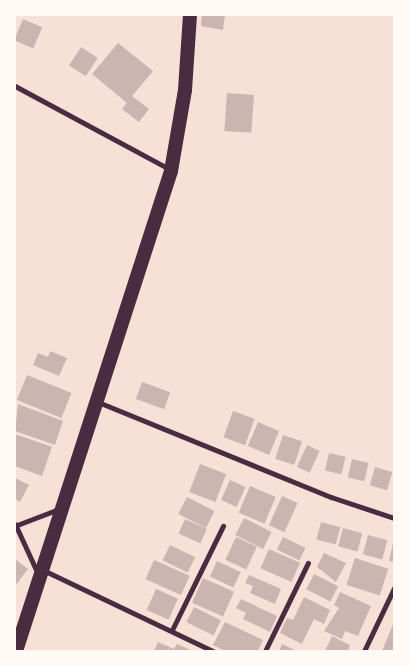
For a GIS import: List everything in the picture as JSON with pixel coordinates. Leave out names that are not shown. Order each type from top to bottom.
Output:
[{"type":"highway","points":[[16,651],[171,171],[185,90],[190,15]]},
{"type":"street","points":[[15,86],[171,171]]},
{"type":"street","points":[[98,401],[331,497],[394,518]]},
{"type":"street","points":[[63,508],[16,525],[41,573],[172,630],[213,651]]},
{"type":"street","points":[[172,630],[223,526]]},
{"type":"street","points":[[266,651],[308,563]]},
{"type":"street","points":[[364,651],[394,588]]},
{"type":"building","points":[[202,15],[225,15],[223,30],[201,26]]},
{"type":"building","points":[[23,19],[42,27],[33,48],[15,41]]},
{"type":"building","points":[[118,43],[153,71],[132,96],[149,109],[139,122],[122,109],[127,103],[92,74]]},
{"type":"building","points":[[81,47],[98,58],[86,76],[69,65]]},
{"type":"building","points":[[227,93],[254,95],[251,133],[224,131]]},
{"type":"building","points":[[50,351],[67,358],[59,376],[33,365],[38,353],[48,357]]},
{"type":"building","points":[[27,375],[72,393],[61,418],[17,400]]},
{"type":"building","points":[[142,382],[170,392],[164,409],[136,399]]},
{"type":"building","points":[[18,404],[63,421],[55,445],[15,431]]},
{"type":"building","points":[[233,411],[255,419],[245,445],[223,437]]},
{"type":"building","points":[[258,422],[279,431],[269,455],[248,446]]},
{"type":"building","points":[[15,434],[52,447],[42,476],[15,466]]},
{"type":"building","points":[[283,435],[302,441],[294,465],[275,459]]},
{"type":"building","points":[[307,445],[320,451],[310,473],[297,467]]},
{"type":"building","points":[[329,453],[346,457],[342,474],[325,471]]},
{"type":"building","points":[[352,459],[369,463],[364,481],[348,478]]},
{"type":"building","points":[[200,464],[226,474],[215,502],[189,492]]},
{"type":"building","points":[[375,467],[392,472],[387,490],[370,485]]},
{"type":"building","points":[[15,478],[29,485],[20,502],[15,499]]},
{"type":"building","points":[[230,480],[246,487],[237,507],[221,500]]},
{"type":"building","points":[[250,486],[276,497],[264,524],[239,513]]},
{"type":"building","points":[[282,496],[298,503],[285,532],[269,525]]},
{"type":"building","points":[[187,497],[215,511],[206,528],[178,514]]},
{"type":"building","points":[[244,518],[272,532],[263,549],[235,535]]},
{"type":"building","points":[[185,519],[207,529],[200,543],[178,534]]},
{"type":"building","points":[[321,522],[340,527],[336,545],[316,539]]},
{"type":"building","points":[[343,528],[362,533],[357,552],[338,546]]},
{"type":"building","points":[[368,535],[387,540],[382,559],[363,554]]},
{"type":"building","points":[[236,537],[257,547],[246,569],[225,560]]},
{"type":"building","points":[[283,537],[305,548],[299,561],[277,550]]},
{"type":"building","points":[[394,543],[394,562],[389,561]]},
{"type":"building","points":[[170,545],[195,557],[188,573],[163,560]]},
{"type":"building","points":[[269,549],[300,563],[292,582],[260,568]]},
{"type":"building","points":[[324,553],[346,563],[336,582],[317,567]]},
{"type":"building","points":[[355,558],[388,569],[380,595],[346,585]]},
{"type":"building","points":[[15,559],[28,569],[15,586]]},
{"type":"building","points":[[154,560],[190,576],[181,595],[145,579]]},
{"type":"building","points":[[217,561],[241,572],[233,587],[210,576]]},
{"type":"building","points":[[314,574],[338,586],[330,601],[306,589]]},
{"type":"building","points":[[249,575],[281,589],[275,604],[250,593],[253,586],[245,583]]},
{"type":"building","points":[[203,578],[234,592],[223,616],[192,603]]},
{"type":"building","points":[[156,589],[178,599],[169,620],[147,610]]},
{"type":"building","points":[[340,592],[371,606],[358,636],[345,631],[342,639],[324,631],[339,608],[334,605]]},
{"type":"building","points":[[304,597],[330,610],[324,624],[314,619],[302,644],[280,633],[287,618],[293,620]]},
{"type":"building","points":[[241,599],[277,616],[270,632],[243,619],[246,613],[236,608]]},
{"type":"building","points":[[194,607],[221,620],[214,635],[187,622]]},
{"type":"building","points":[[225,622],[263,640],[258,651],[225,651],[213,645]]},
{"type":"building","points":[[394,622],[394,651],[382,651],[387,639]]},
{"type":"building","points":[[332,636],[350,645],[348,651],[325,651]]},
{"type":"building","points":[[158,642],[174,649],[177,644],[193,651],[154,651]]},
{"type":"building","points":[[282,644],[297,651],[279,651]]}]
